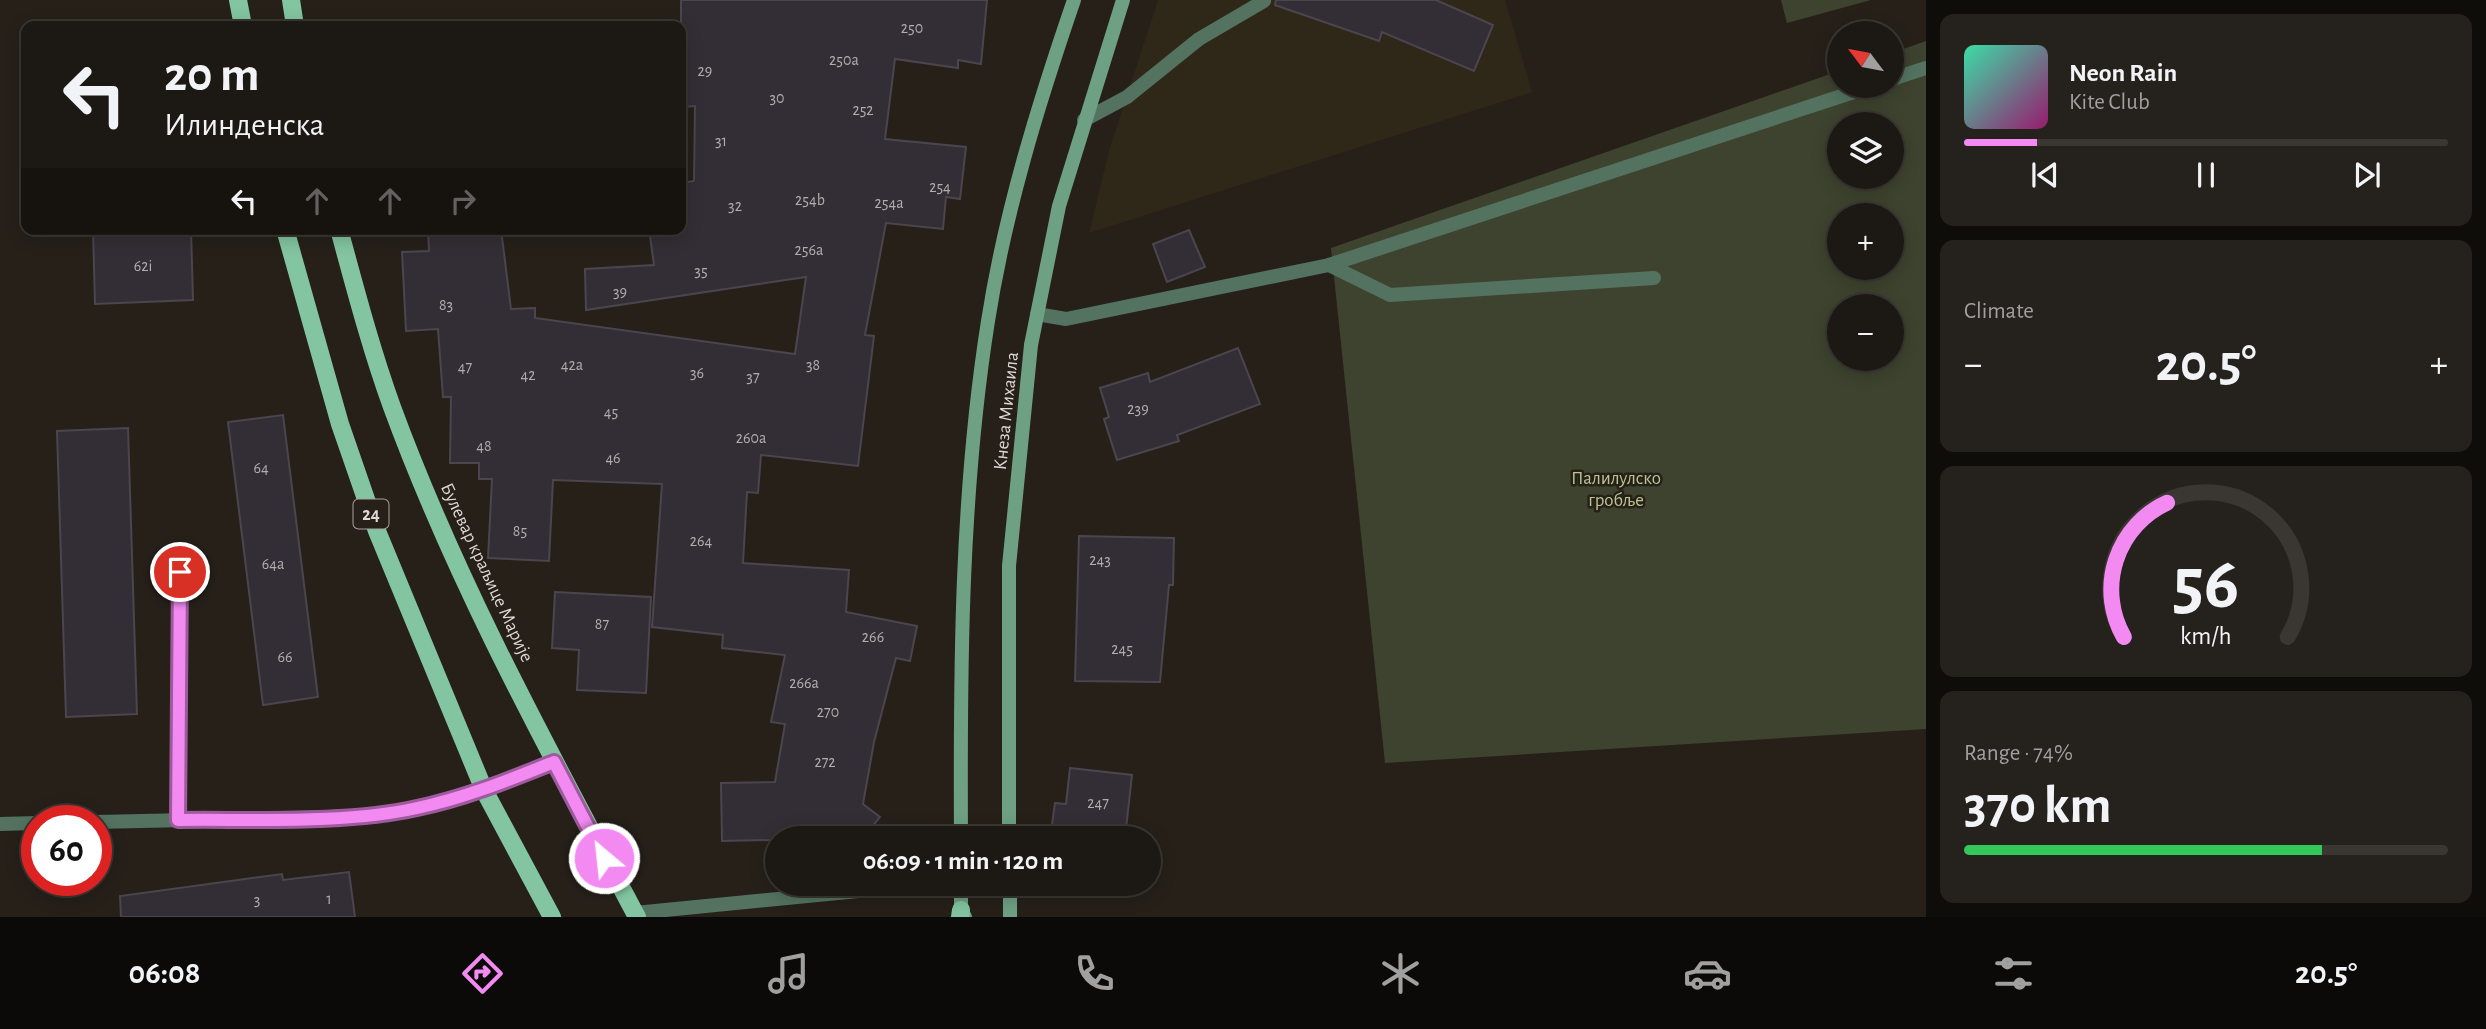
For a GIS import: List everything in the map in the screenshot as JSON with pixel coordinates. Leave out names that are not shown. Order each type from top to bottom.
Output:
[{"type":"main road","points":[[238,0],[242,21]]},
{"type":"main road","points":[[291,0],[294,21]]},
{"type":"main road","name":"Кнеза Михаила","points":[[961,826],[965,525],[988,321],[999,263],[1036,112],[1074,0]]},
{"type":"main road","name":"Кнеза Михаила","points":[[1009,826],[1009,566],[1031,345],[1059,206],[1123,0]]},
{"type":"main road","name":"24","points":[[287,235],[357,475],[484,790],[552,917]]},
{"type":"main road","name":"Булевар краљице Марије","points":[[341,235],[391,404],[455,559],[554,762],[636,915]]},
{"type":"main road","points":[[961,896],[962,915]]},
{"type":"main road","points":[[1010,896],[1010,917]]},
{"type":"street","points":[[1084,120],[1127,97],[1199,39],[1264,1]]},
{"type":"street","points":[[1904,75],[1926,68]]},
{"type":"street","points":[[1037,314],[1066,319],[1329,265],[1836,98]]},
{"type":"street","points":[[1329,265],[1390,295],[1654,278]]},
{"type":"street","points":[[178,820],[180,572]]},
{"type":"street","points":[[112,822],[373,816],[416,809],[484,790],[554,762]]},
{"type":"street","points":[[0,824],[21,823]]},
{"type":"street","points":[[636,915],[816,896]]},
{"type":"shaded area","points":[[1158,0],[1505,0],[1532,92],[1089,233],[1109,151]]},
{"type":"green space","points":[[1781,0],[1871,0],[1787,23]]},
{"type":"green space","name":"Палилулско гробље","points":[[1926,41],[1926,729],[1385,763],[1331,248],[1827,75],[1827,98],[1904,98],[1904,49]]},
{"type":"building","points":[[681,0],[987,0],[981,64],[958,60],[958,68],[895,59],[885,139],[966,147],[960,199],[946,197],[943,229],[886,223],[865,335],[874,336],[858,466],[761,455],[758,493],[747,492],[743,563],[849,570],[846,612],[917,626],[910,661],[896,658],[874,742],[863,804],[880,817],[873,826],[765,826],[765,840],[722,841],[721,783],[775,782],[785,724],[771,722],[785,655],[722,648],[723,635],[652,627],[662,484],[553,480],[549,561],[488,558],[492,479],[479,479],[479,463],[450,463],[451,397],[443,397],[438,329],[406,331],[402,252],[429,251],[428,235],[502,235],[511,309],[535,308],[535,318],[795,354],[806,277],[586,310],[585,269],[654,265],[650,235],[686,235],[686,182],[694,181],[695,106],[686,107],[686,21],[681,21]]},
{"type":"building","points":[[1276,0],[1436,0],[1493,25],[1474,71],[1382,32],[1379,41],[1275,5]]},
{"type":"building","points":[[1189,230],[1205,267],[1167,282],[1153,244]]},
{"type":"building","points":[[93,235],[191,235],[193,300],[95,304]]},
{"type":"building","points":[[1238,348],[1260,404],[1177,435],[1179,441],[1117,460],[1104,419],[1109,417],[1100,388],[1148,373],[1150,382]]},
{"type":"building","points":[[283,415],[318,697],[263,705],[228,422]]},
{"type":"building","points":[[128,428],[137,714],[66,717],[57,431]]},
{"type":"building","points":[[1079,536],[1174,538],[1173,585],[1169,585],[1160,682],[1075,681]]},
{"type":"building","points":[[555,592],[651,597],[646,693],[577,690],[579,650],[552,648]]},
{"type":"building","points":[[1070,768],[1132,775],[1126,826],[1052,826],[1055,803],[1066,804]]},
{"type":"building","points":[[349,872],[355,917],[121,917],[120,896],[282,874],[283,880]]},
{"type":"route","points":[[180,572],[178,820],[373,816],[416,809],[484,790],[554,762],[604,858]]}]
